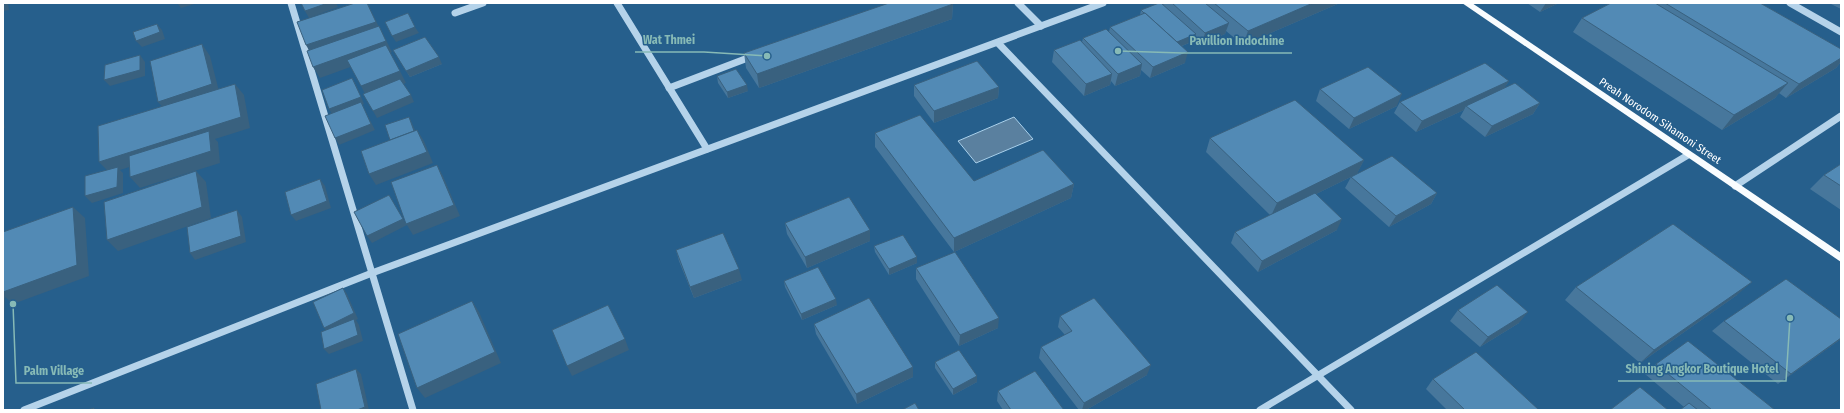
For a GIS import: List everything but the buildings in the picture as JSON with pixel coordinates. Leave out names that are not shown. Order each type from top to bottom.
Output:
[{"type":"main road","name":"Preah Norodom Sihamoni Street","points":[[1466,3],[1841,258]]},
{"type":"street","points":[[291,3],[413,410]]},
{"type":"street","points":[[455,13],[483,3]]},
{"type":"street","points":[[617,3],[707,149]]},
{"type":"street","points":[[1018,3],[1041,26]]},
{"type":"street","points":[[24,410],[372,273],[1103,3]]},
{"type":"street","points":[[1790,3],[1841,32]]},
{"type":"street","points":[[998,42],[1351,410]]},
{"type":"street","points":[[669,88],[756,55]]},
{"type":"street","points":[[1735,186],[1841,116]]},
{"type":"street","points":[[1260,410],[1688,155]]},
{"type":"water","points":[[1014,117],[1033,139],[976,163],[958,141]]},
{"type":"place","name":"Pavillion Indochine","points":[[1118,51]]},
{"type":"place","name":"Wat Thmei","points":[[767,56]]},
{"type":"place","name":"Palm Village","points":[[13,304]]},
{"type":"place","name":"Shining Angkor Boutique Hotel","points":[[1790,318]]}]
